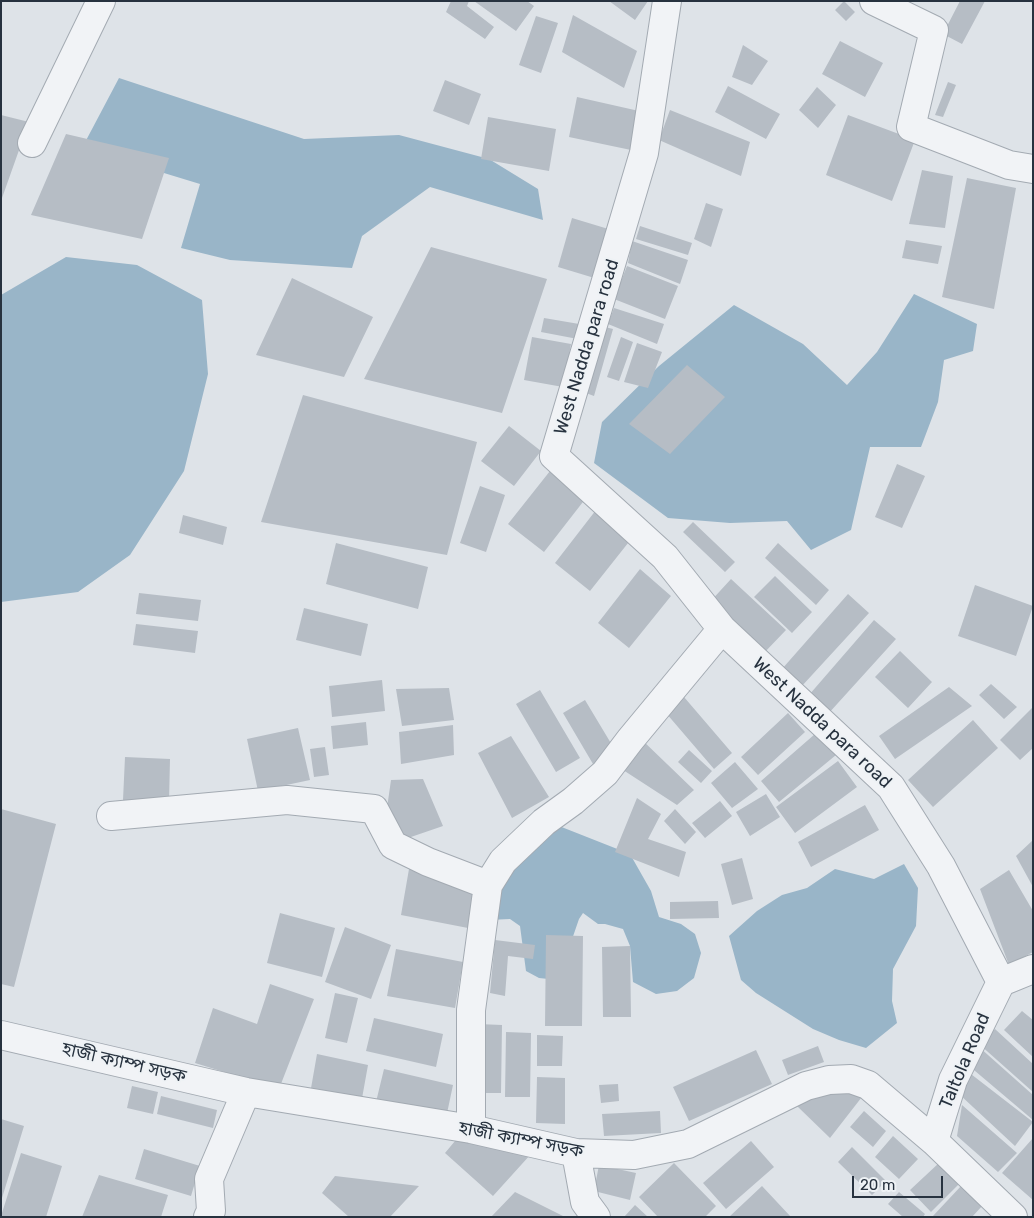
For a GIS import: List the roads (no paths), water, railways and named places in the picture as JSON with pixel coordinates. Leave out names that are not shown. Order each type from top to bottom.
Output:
[{"type":"street","points":[[32,143],[101,1]]},
{"type":"street","name":"West Nadda para road","points":[[667,1],[644,154],[554,456],[665,557],[722,629],[891,787],[941,866],[1001,982]]},
{"type":"street","points":[[874,1],[934,30],[912,127],[1009,165],[1033,169]]},
{"type":"street","points":[[471,1129],[471,1010],[488,885],[502,861],[544,822],[573,801],[605,773],[722,629]]},
{"type":"street","points":[[111,816],[287,800],[374,809],[393,845],[428,862],[488,885]]},
{"type":"street","points":[[1001,982],[1033,969]]},
{"type":"street","name":"Taltola Road","points":[[934,1142],[953,1080],[1001,982]]},
{"type":"street","name":"হাজী ক্যাম্প সড়ক","points":[[1,1035],[246,1092],[471,1129],[576,1153],[634,1154],[688,1144],[806,1086],[829,1080],[851,1079],[868,1085],[934,1142],[1013,1217]]},
{"type":"street","points":[[208,1217],[211,1211],[209,1179],[246,1092]]},
{"type":"street","points":[[576,1153],[585,1202],[596,1217]]},
{"type":"water","points":[[119,78],[304,139],[399,135],[489,159],[538,189],[543,220],[430,187],[362,236],[352,268],[230,260],[181,248],[200,184],[82,148]]},
{"type":"water","points":[[66,257],[137,265],[202,300],[208,374],[184,471],[130,555],[78,592],[1,602],[1,295]]},
{"type":"water","points":[[914,294],[977,324],[973,351],[944,360],[938,402],[921,447],[870,447],[851,530],[811,550],[787,521],[730,523],[668,518],[594,463],[602,422],[659,366],[734,305],[803,344],[847,385],[877,352]]},
{"type":"water","points":[[559,826],[630,854],[651,891],[659,917],[681,924],[695,934],[701,953],[694,978],[677,991],[656,994],[633,982],[630,946],[623,929],[598,924],[583,913],[579,919],[558,980],[539,978],[526,971],[520,926],[510,919],[488,920],[491,886]]},
{"type":"water","points":[[904,864],[918,888],[916,926],[893,969],[892,1001],[897,1023],[866,1048],[839,1040],[813,1029],[756,993],[741,980],[729,936],[757,911],[782,895],[807,888],[835,869],[874,879]]}]
